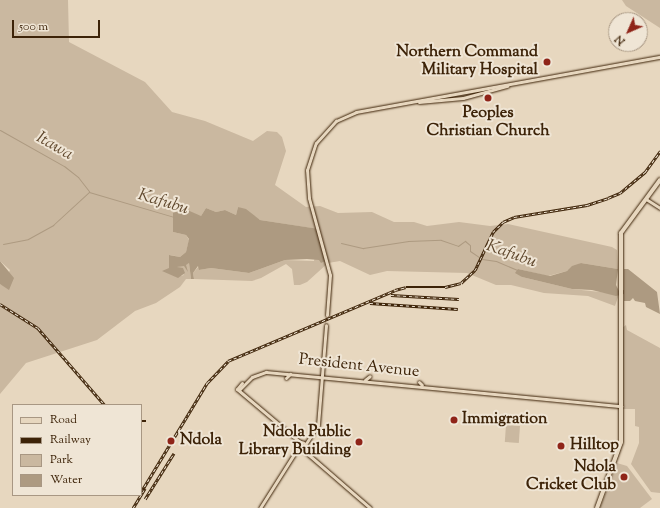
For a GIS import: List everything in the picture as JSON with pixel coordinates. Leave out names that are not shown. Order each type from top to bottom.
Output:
[{"type":"highway","points":[[597,508],[620,444],[622,233],[660,180]]},
{"type":"main road","points":[[430,99],[463,98],[513,84],[660,57]]},
{"type":"main road","points":[[327,315],[330,271],[307,184],[308,163],[312,150],[325,131],[348,115],[414,101],[496,88]]},
{"type":"main road","points":[[646,199],[660,208]]},
{"type":"main road","points":[[260,508],[299,444],[316,426],[323,370],[326,325]]},
{"type":"main road","name":"President Avenue","points":[[299,444],[238,390],[255,374],[262,370],[366,381],[372,379],[414,386],[621,406]]},
{"type":"main road","points":[[296,451],[303,448],[318,427],[323,370]]},
{"type":"main road","name":"President Avenue","points":[[274,372],[322,377]]},
{"type":"main road","points":[[281,373],[285,378],[290,374]]},
{"type":"main road","points":[[372,379],[370,385],[366,381],[372,379]]},
{"type":"main road","points":[[418,382],[421,386],[417,390],[414,386],[418,382]]},
{"type":"main road","points":[[299,444],[370,508]]},
{"type":"main road","points":[[299,444],[303,448]]},
{"type":"green space","points":[[0,0],[68,0],[69,42],[145,82],[172,112],[205,121],[253,141],[267,131],[277,132],[282,137],[286,151],[275,185],[306,207],[320,206],[338,213],[372,212],[394,222],[414,222],[427,226],[459,222],[490,226],[508,224],[612,247],[617,250],[618,269],[581,263],[567,271],[548,276],[518,269],[522,277],[572,289],[619,294],[615,306],[588,296],[544,293],[511,285],[496,285],[467,273],[387,271],[370,275],[340,261],[328,263],[307,282],[300,285],[294,285],[292,269],[286,264],[261,278],[252,281],[194,279],[193,273],[199,266],[199,270],[211,268],[249,273],[285,260],[314,261],[318,229],[260,220],[238,207],[236,215],[225,210],[216,212],[206,208],[201,216],[173,214],[173,232],[186,235],[189,240],[186,252],[180,257],[170,255],[176,277],[184,275],[177,267],[189,263],[191,279],[186,279],[180,287],[156,303],[135,311],[97,340],[26,363],[0,394],[0,284],[3,285],[10,270],[0,261]]},
{"type":"green space","points":[[622,0],[660,0],[660,28],[648,20],[648,12],[635,12],[626,6]]},
{"type":"green space","points":[[626,325],[627,330],[660,348],[660,493],[651,492],[631,464],[639,443],[639,427],[635,426],[635,409],[622,409],[622,328]]},
{"type":"green space","points":[[506,425],[520,426],[519,443],[505,442]]},
{"type":"green space","name":"Ndola Cricket Club","points":[[617,463],[627,466],[652,499],[640,508],[600,508]]},
{"type":"water","points":[[238,207],[246,209],[260,220],[319,229],[327,260],[321,263],[319,260],[307,259],[285,260],[249,273],[211,268],[199,270],[198,266],[193,273],[194,279],[191,279],[189,263],[186,265],[188,272],[184,266],[177,267],[183,268],[185,273],[178,278],[162,271],[169,268],[169,255],[180,257],[186,252],[189,239],[186,235],[173,232],[173,213],[185,209],[201,216],[206,208],[216,212],[225,210],[236,215]]},
{"type":"water","points":[[0,261],[14,278],[9,290],[0,284]]},
{"type":"water","points":[[581,263],[618,269],[616,285],[619,291],[624,290],[624,269],[628,269],[657,292],[660,314],[646,307],[645,303],[635,301],[633,298],[630,301],[624,301],[624,294],[616,296],[592,290],[572,289],[522,277],[515,273],[518,269],[550,276],[567,271],[572,266]]},
{"type":"waterway","name":"Itawa","points":[[0,130],[64,166],[78,177],[89,191]]},
{"type":"waterway","name":"Kafubu","points":[[3,244],[28,239],[53,225],[89,192],[174,217]]},
{"type":"waterway","name":"Kafubu","points":[[341,243],[363,248],[408,241],[441,240],[458,246],[465,241],[470,245],[470,251],[482,259],[496,261],[517,270]]},
{"type":"tunnel","points":[[326,325],[327,315]]},
{"type":"railway","points":[[142,490],[207,383],[228,361],[395,290],[406,287],[445,287],[461,283],[475,270],[493,232],[503,222],[514,217],[587,205],[620,193],[645,172],[660,151]]},
{"type":"railway","points":[[391,295],[459,299]]},
{"type":"railway","points":[[370,303],[458,309]]},
{"type":"railway","points":[[0,304],[38,328],[104,404]]},
{"type":"railway","points":[[145,499],[174,453]]},
{"type":"railway","points":[[142,493],[145,488]]},
{"type":"railway","points":[[133,508],[140,496]]},
{"type":"place","name":"Northern Command Military Hospital","points":[[547,62]]},
{"type":"place","name":"Peoples Christian Church","points":[[488,98]]},
{"type":"place","name":"Immigration","points":[[454,420]]},
{"type":"place","name":"Ndola","points":[[171,441]]},
{"type":"place","name":"Ndola Public Library Building","points":[[359,442]]},
{"type":"place","name":"Hilltop","points":[[561,446]]},
{"type":"place","name":"Ndola Cricket Club","points":[[624,477]]}]
